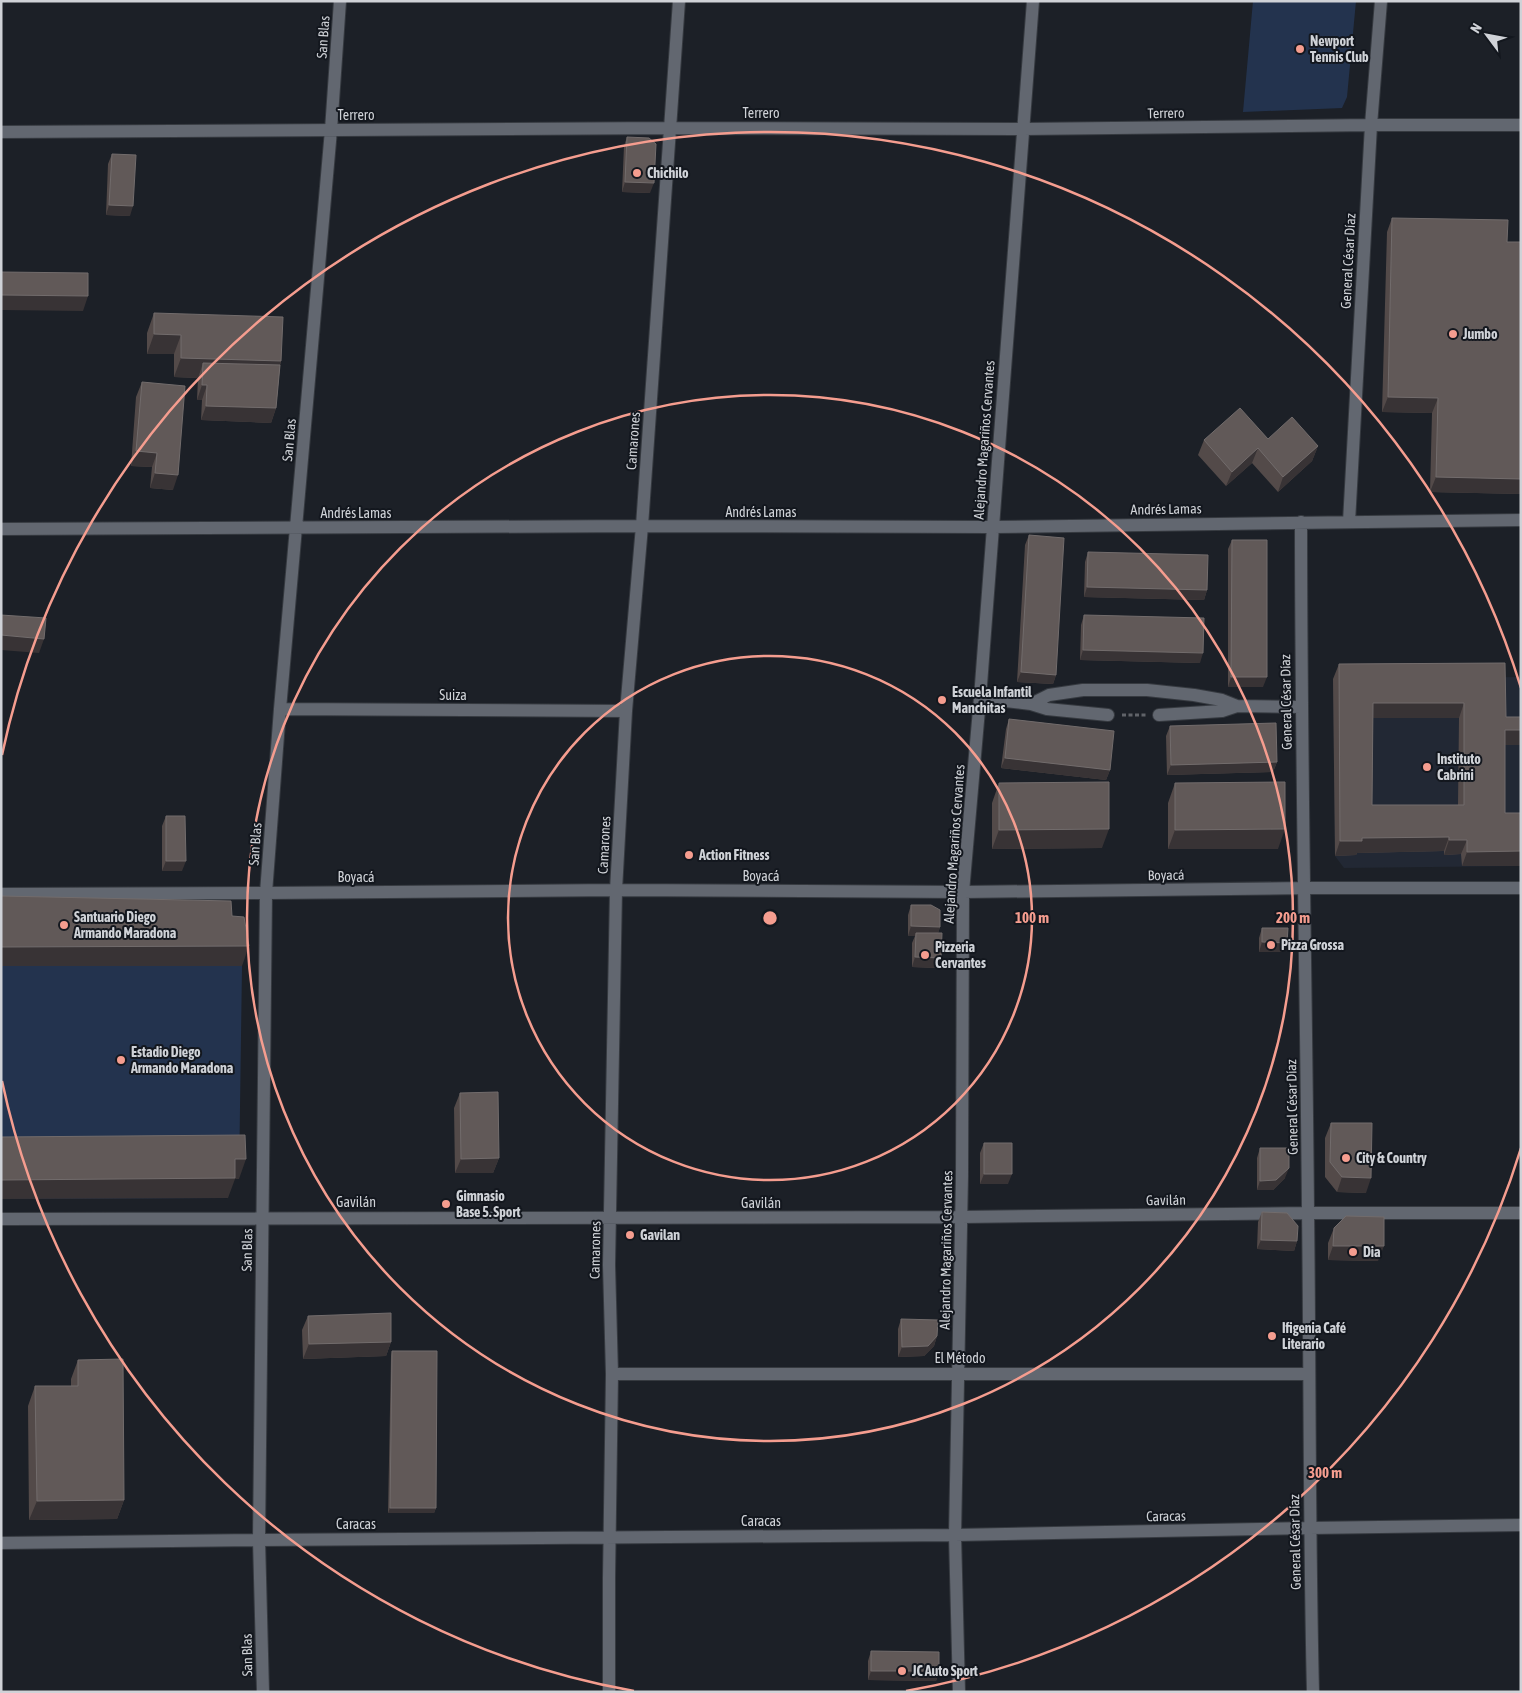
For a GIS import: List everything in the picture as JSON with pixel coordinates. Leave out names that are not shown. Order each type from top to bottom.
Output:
[{"type":"street","name":"San Blas","points":[[263,1692],[259,1540],[266,893],[280,709],[331,130],[340,1]]},
{"type":"street","name":"Camarones","points":[[610,1692],[609,1537],[612,1374],[609,1265],[616,890],[626,711],[642,526],[679,1]]},
{"type":"street","name":"Alejandro Magariños Cervantes","points":[[959,1692],[955,1535],[961,1217],[963,892],[980,698],[1033,1]]},
{"type":"street","name":"General César Díaz","points":[[1349,522],[1371,125],[1380,1]]},
{"type":"street","name":"Terrero","points":[[1,132],[669,128],[1023,129],[1521,125]]},
{"type":"street","name":"Andrés Lamas","points":[[1,529],[642,526],[992,527],[1521,520]]},
{"type":"street","name":"General César Díaz","points":[[1301,522],[1301,707],[1312,1692]]},
{"type":"street","points":[[1031,704],[1049,695],[1083,690],[1147,690],[1194,694],[1222,700],[1237,706]]},
{"type":"street","points":[[980,698],[1031,704],[1047,709],[1108,715]]},
{"type":"street","points":[[1159,715],[1222,711],[1237,706],[1301,707]]},
{"type":"street","name":"Suiza","points":[[280,709],[626,711]]},
{"type":"street","name":"Boyacá","points":[[1,894],[616,890],[963,892],[1304,888],[1521,888]]},
{"type":"street","name":"Gavilán","points":[[1,1219],[961,1217],[1308,1213],[1521,1213]]},
{"type":"street","name":"El Método","points":[[612,1374],[1308,1374]]},
{"type":"street","name":"Caracas","points":[[1,1543],[955,1535],[1521,1525]]},
{"type":"path","points":[[1108,715],[1159,715]]},
{"type":"shaded area","name":"Newport Tennis Club","points":[[1253,1],[1356,1],[1347,97],[1342,108],[1243,112]]},
{"type":"shaded area","name":"Instituto Cabrini","points":[[1521,677],[1521,866],[1344,868],[1335,856],[1333,679]]},
{"type":"shaded area","name":"Estadio Diego Armando Maradona","points":[[1,916],[237,936],[242,966],[239,1179],[227,1179],[228,1198],[1,1199]]},
{"type":"building","name":"Chichilo","points":[[627,137],[649,138],[656,144],[654,183],[625,182]]},
{"type":"building","points":[[112,154],[136,155],[133,206],[109,205]]},
{"type":"building","name":"Jumbo","points":[[1392,218],[1508,220],[1507,242],[1521,242],[1521,479],[1436,477],[1438,398],[1388,397]]},
{"type":"building","points":[[1,272],[88,273],[88,296],[1,295]]},
{"type":"building","points":[[154,313],[283,317],[281,361],[181,358],[181,335],[154,334]]},
{"type":"building","points":[[203,363],[280,365],[276,408],[206,406],[207,385],[202,385]]},
{"type":"building","points":[[142,382],[185,386],[178,475],[155,473],[157,453],[136,451]]},
{"type":"building","points":[[1240,408],[1268,439],[1292,417],[1318,446],[1283,477],[1258,448],[1232,472],[1204,440]]},
{"type":"building","points":[[1029,535],[1064,538],[1056,675],[1021,672]]},
{"type":"building","points":[[1232,540],[1267,540],[1267,677],[1231,677]]},
{"type":"building","points":[[1088,552],[1208,555],[1207,590],[1087,587]]},
{"type":"building","points":[[1,615],[46,618],[44,639],[1,635]]},
{"type":"building","points":[[1084,615],[1204,618],[1203,653],[1083,650]]},
{"type":"building","points":[[1505,663],[1506,717],[1521,717],[1521,730],[1505,730],[1505,813],[1521,813],[1521,851],[1467,852],[1467,840],[1449,840],[1449,837],[1362,838],[1362,841],[1340,841],[1339,664]],"holes":[[[1373,703],[1464,703],[1464,805],[1372,805]]]},
{"type":"building","points":[[1009,719],[1114,731],[1110,770],[1005,758]]},
{"type":"building","points":[[1276,723],[1277,762],[1171,765],[1170,726]]},
{"type":"building","points":[[1109,782],[1109,829],[999,830],[999,783]]},
{"type":"building","points":[[1285,782],[1285,829],[1175,830],[1175,783]]},
{"type":"building","points":[[166,816],[185,816],[186,861],[166,861]]},
{"type":"building","points":[[1,896],[231,901],[232,916],[244,917],[249,946],[1,947]]},
{"type":"building","points":[[911,905],[931,905],[940,910],[940,927],[911,926]]},
{"type":"building","points":[[1262,928],[1288,928],[1287,943],[1262,942]]},
{"type":"building","points":[[916,933],[942,933],[941,958],[915,957]]},
{"type":"building","points":[[498,1092],[499,1158],[461,1159],[460,1093]]},
{"type":"building","name":"City & Country","points":[[1331,1123],[1372,1123],[1371,1178],[1342,1177],[1330,1162]]},
{"type":"building","points":[[245,1135],[246,1159],[235,1159],[235,1178],[1,1180],[1,1137]]},
{"type":"building","points":[[984,1143],[1012,1143],[1012,1174],[984,1174]]},
{"type":"building","points":[[1260,1148],[1289,1148],[1289,1168],[1276,1180],[1260,1181]]},
{"type":"building","points":[[1262,1212],[1287,1213],[1298,1226],[1297,1241],[1261,1240]]},
{"type":"building","points":[[1346,1216],[1384,1217],[1384,1246],[1333,1246],[1334,1228]]},
{"type":"building","points":[[391,1313],[391,1342],[309,1344],[308,1316]]},
{"type":"building","points":[[901,1319],[938,1320],[937,1336],[928,1346],[902,1347]]},
{"type":"building","points":[[392,1351],[437,1351],[436,1508],[390,1508]]},
{"type":"building","points":[[123,1359],[124,1500],[37,1501],[35,1386],[78,1386],[78,1360]]},
{"type":"building","points":[[871,1651],[939,1652],[939,1671],[871,1671]]},
{"type":"place","name":"Newport Tennis Club","points":[[1300,49]]},
{"type":"place","name":"Chichilo","points":[[637,173]]},
{"type":"place","name":"Jumbo","points":[[1453,334]]},
{"type":"place","name":"Escuela Infantil Manchitas","points":[[942,700]]},
{"type":"place","name":"Instituto Cabrini","points":[[1427,767]]},
{"type":"place","name":"Action Fitness","points":[[689,855]]},
{"type":"place","name":"Santuario Diego Armando Maradona","points":[[64,925]]},
{"type":"place","name":"Pizza Grossa","points":[[1271,945]]},
{"type":"place","name":"Pizzeria Cervantes","points":[[925,955]]},
{"type":"place","name":"Estadio Diego Armando Maradona","points":[[121,1060]]},
{"type":"place","name":"City & Country","points":[[1346,1158]]},
{"type":"place","name":"Gimnasio Base 5. Sport","points":[[446,1204]]},
{"type":"place","name":"Gavilan","points":[[630,1235]]},
{"type":"place","name":"Dia","points":[[1353,1252]]},
{"type":"place","name":"Ifigenia Café Literario","points":[[1272,1336]]},
{"type":"place","name":"JC Auto Sport","points":[[902,1671]]}]
